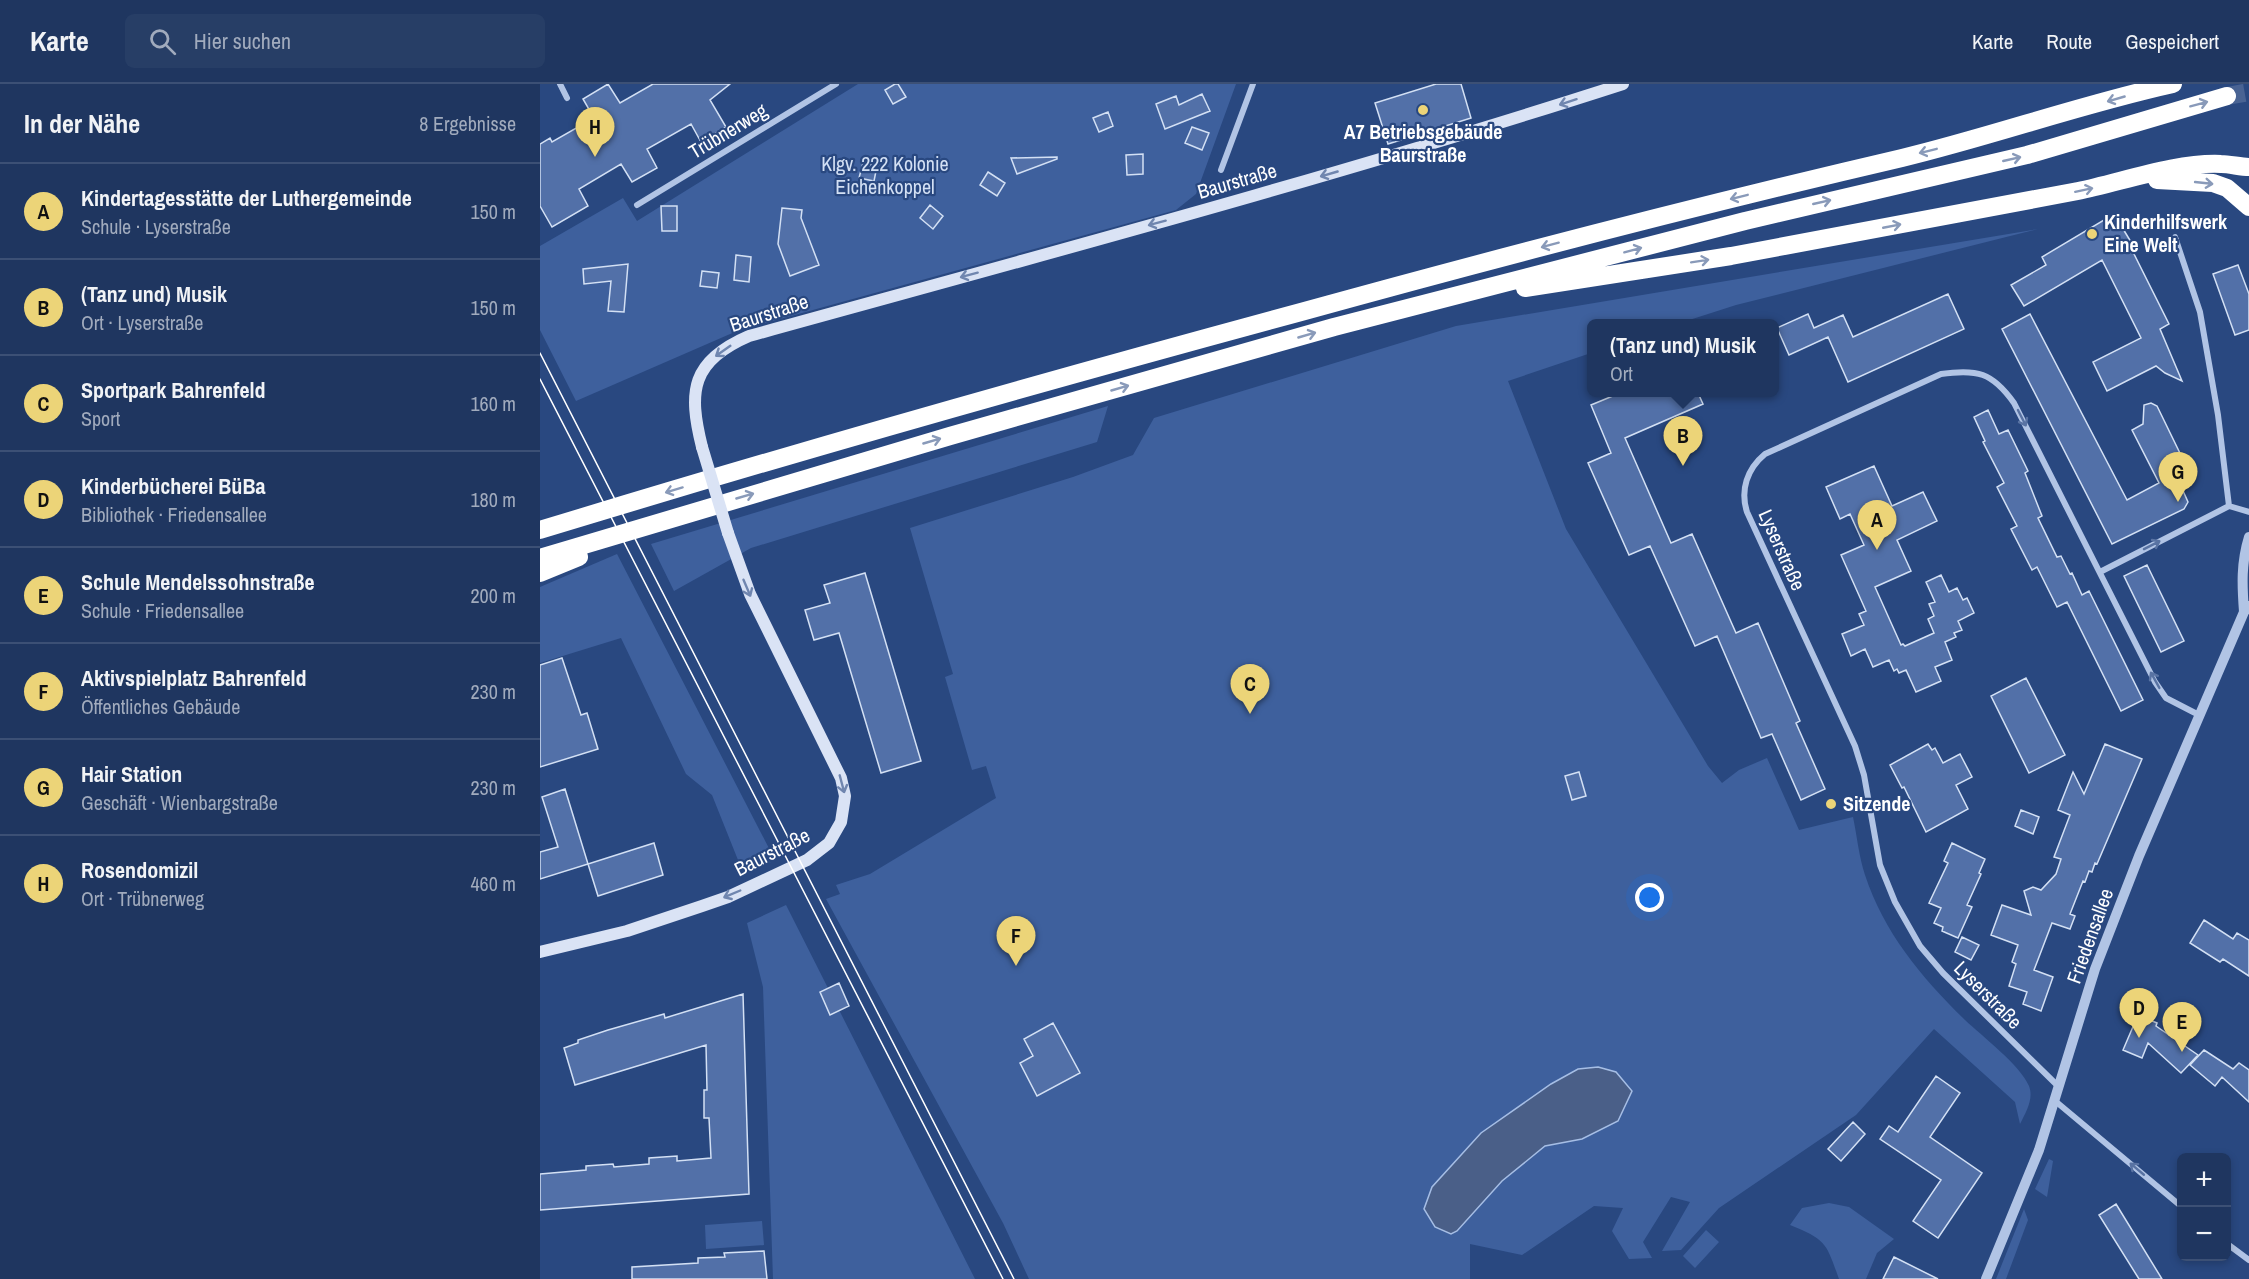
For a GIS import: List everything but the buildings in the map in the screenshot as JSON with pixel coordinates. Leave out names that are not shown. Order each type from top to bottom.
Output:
[{"type":"highway","points":[[540,530],[831,443],[1118,361],[1550,244],[1818,176],[1968,141],[2173,84]]},
{"type":"highway","points":[[540,558],[950,436],[1434,301],[1745,221],[2027,155],[2227,96]]},
{"type":"highway","points":[[1434,301],[1731,256],[2128,180],[2158,171],[2220,164],[2249,167]]},
{"type":"highway","points":[[2128,180],[2213,183],[2227,188],[2249,207]]},
{"type":"highway","points":[[540,573],[669,519]]},
{"type":"main road","name":"Baurstraße","points":[[540,952],[627,931],[728,897],[807,860],[830,843],[842,822],[845,796],[841,778],[750,594],[728,533],[702,447],[693,401],[699,379],[715,356],[749,336],[1246,199],[1506,122],[1623,84]]},
{"type":"street","points":[[560,84],[567,98]]},
{"type":"street","name":"Trübnerweg","points":[[637,205],[836,84]]},
{"type":"street","name":"Baurstraße","points":[[1221,170],[1253,84]]},
{"type":"street","points":[[2175,237],[2200,312],[2218,415],[2229,506]]},
{"type":"street","name":"Lyserstraße","points":[[2058,1087],[1943,973],[1920,946],[1905,921],[1880,865],[1864,776],[1855,746],[1744,503],[1747,475],[1765,454],[1941,374],[1965,370],[1984,375],[2006,391],[2014,403],[2160,690],[2166,698],[2199,715]]},
{"type":"street","points":[[2100,572],[2229,506],[2249,512]]},
{"type":"street","name":"Friedensallee","points":[[1986,1279],[2039,1150],[2095,969],[2139,856],[2247,609],[2241,574],[2249,537]]},
{"type":"street","points":[[2054,1100],[2177,1204]]},
{"type":"street","points":[[2231,1246],[2249,1260]]},
{"type":"green space","name":"Klgv. 222 Kolonie Eichenkoppel","points":[[858,84],[1236,84],[1196,194],[1176,210],[737,331],[576,401],[540,330],[540,246],[623,198],[637,221]]},
{"type":"green space","points":[[2038,229],[1736,305],[1692,319],[1587,319],[1587,354],[1508,381],[1566,529],[1708,766],[1722,783],[1739,770],[1767,758],[1799,830],[1853,817],[1865,875],[1873,896],[1894,935],[1906,954],[1934,988],[2018,1069],[2029,1086],[2030,1101],[2027,1110],[2020,1124],[2015,1102],[1934,1029],[1856,1115],[1719,1208],[1681,1250],[1662,1251],[1690,1202],[1671,1197],[1643,1242],[1652,1258],[1629,1259],[1612,1231],[1623,1208],[1594,1206],[1522,1255],[1470,1244],[1470,1279],[1029,1279],[1003,1223],[826,899],[840,894],[836,885],[870,874],[996,798],[986,766],[972,770],[945,677],[953,674],[910,528],[1073,477],[1133,455],[1154,418],[1456,326]]},
{"type":"green space","points":[[1108,406],[1097,442],[751,548],[674,591],[651,544]]},
{"type":"green space","points":[[617,554],[775,860],[744,875],[712,795],[686,774],[621,638],[540,663],[540,587]]},
{"type":"green space","points":[[786,905],[975,1279],[773,1279],[763,987],[747,923]]},
{"type":"green space","points":[[2049,1159],[2053,1161],[2047,1197],[2035,1189]]},
{"type":"green space","points":[[1829,1203],[1849,1207],[1894,1239],[1877,1253],[1866,1279],[1839,1279],[1824,1244],[1790,1225],[1802,1208]]},
{"type":"green space","points":[[2024,1209],[2028,1220],[2006,1279],[1996,1279]]},
{"type":"green space","points":[[762,1221],[764,1245],[706,1249],[705,1225]]},
{"type":"green space","points":[[1706,1230],[1719,1242],[1695,1268],[1683,1256]]},
{"type":"shaded area","points":[[1598,1067],[1616,1072],[1632,1091],[1618,1121],[1582,1139],[1545,1146],[1502,1181],[1457,1231],[1451,1234],[1435,1227],[1424,1209],[1432,1187],[1481,1133],[1551,1084],[1578,1069]]},
{"type":"tunnel","points":[[2227,96],[2249,92]]},
{"type":"tram line","points":[[540,353],[1014,1279]]},
{"type":"tram line","points":[[540,379],[1003,1279]]},
{"type":"place","name":"A7 Betriebsgebäude Baurstraße","points":[[1423,110]]},
{"type":"place","name":"Rosendomizil","points":[[595,157]]},
{"type":"place","name":"Kinderhilfswerk Eine Welt","points":[[2092,234]]},
{"type":"place","name":"(Tanz und) Musik","points":[[1683,466]]},
{"type":"place","name":"Hair Station","points":[[2178,502]]},
{"type":"place","name":"Kindertagesstätte der Luthergemeinde","points":[[1877,550]]},
{"type":"place","name":"Sportpark Bahrenfeld","points":[[1250,714]]},
{"type":"place","name":"Sitzende","points":[[1831,804]]},
{"type":"place","name":"Aktivspielplatz Bahrenfeld","points":[[1016,966]]},
{"type":"place","name":"Kinderbücherei BüBa","points":[[2139,1038]]},
{"type":"place","name":"Schule Mendelssohnstraße","points":[[2182,1052]]}]
